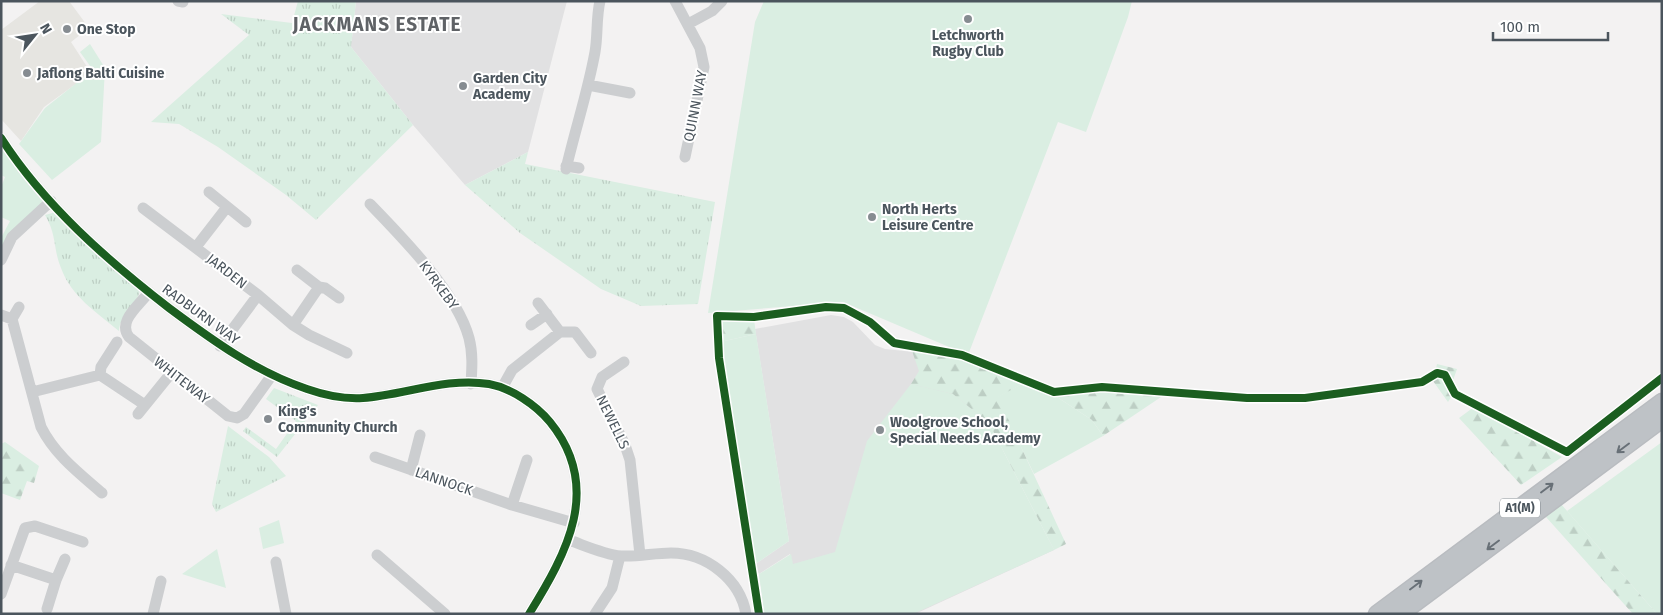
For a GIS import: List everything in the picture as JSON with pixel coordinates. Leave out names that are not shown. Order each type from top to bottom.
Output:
[{"type":"highway","name":"A1(M)","points":[[1377,614],[1662,402]]},
{"type":"highway","name":"A1(M)","points":[[1400,614],[1662,419]]},
{"type":"street","points":[[579,168],[566,167],[588,85],[595,49],[600,1]]},
{"type":"street","name":"QUINN WAY","points":[[675,1],[700,48],[704,67],[686,158]]},
{"type":"street","points":[[688,24],[712,11],[722,1]]},
{"type":"street","points":[[588,85],[630,93]]},
{"type":"street","name":"RADBURN WAY","points":[[1,138],[51,201],[97,249],[149,292],[220,346],[272,376],[316,392],[362,398],[444,385],[488,384],[502,388],[539,410],[555,428],[568,450],[577,480],[578,494],[574,523],[569,540],[529,614]]},
{"type":"street","points":[[209,192],[246,222]]},
{"type":"street","points":[[1,260],[12,237],[51,201]]},
{"type":"street","name":"KYRKEBY","points":[[369,205],[408,242],[459,313],[469,339],[472,360],[471,384]]},
{"type":"street","name":"JARDEN","points":[[196,247],[227,207]]},
{"type":"street","name":"JARDEN","points":[[143,208],[258,295],[294,325],[309,335],[347,353]]},
{"type":"street","points":[[297,270],[319,288],[325,288],[339,298]]},
{"type":"street","points":[[294,325],[319,288]]},
{"type":"street","name":"WHITEWAY","points":[[149,292],[127,320],[124,325],[125,331],[172,372],[228,416],[234,418],[244,414],[272,376]]},
{"type":"street","name":"JARDEN","points":[[220,346],[258,295]]},
{"type":"street","points":[[538,303],[560,332]]},
{"type":"street","points":[[19,307],[7,317],[32,392],[41,427],[48,441],[60,456],[102,493]]},
{"type":"street","points":[[531,325],[547,314]]},
{"type":"street","points":[[502,388],[512,370],[560,332],[575,332],[591,353]]},
{"type":"street","points":[[100,376],[101,367],[117,342]]},
{"type":"street","name":"NEWELLS","points":[[624,362],[602,377],[597,389],[625,445],[630,460],[640,555]]},
{"type":"street","points":[[100,376],[141,409],[172,372]]},
{"type":"street","points":[[32,392],[100,376]]},
{"type":"street","points":[[411,470],[420,435]]},
{"type":"street","name":"LANNOCK","points":[[375,457],[512,505],[574,523]]},
{"type":"street","points":[[512,505],[527,460]]},
{"type":"street","points":[[1,594],[23,530],[28,526],[35,526],[83,542]]},
{"type":"street","points":[[569,540],[599,551],[620,556],[681,553],[712,564],[734,585],[743,602],[746,614]]},
{"type":"street","points":[[377,555],[445,614]]},
{"type":"street","points":[[595,614],[612,588],[620,556]]},
{"type":"street","points":[[47,609],[65,559]]},
{"type":"street","points":[[276,562],[286,614]]},
{"type":"street","points":[[11,565],[56,580]]},
{"type":"street","points":[[153,614],[161,581]]},
{"type":"shaded area","points":[[40,1],[69,1],[89,28],[71,42],[91,73],[44,107],[21,141],[1,119],[1,30]]},
{"type":"shaded area","name":"Garden City Academy","points":[[356,1],[567,1],[528,152],[465,185],[413,125],[351,47]]},
{"type":"shaded area","name":"Woolgrove School, Special Needs Academy","points":[[831,315],[844,317],[853,322],[875,345],[885,349],[924,353],[950,360],[1054,550],[915,614],[829,614],[792,564],[790,554],[759,574],[754,565],[789,541],[755,329]]},
{"type":"green space","points":[[298,1],[356,1],[351,47],[413,125],[316,220],[286,195],[218,147],[179,124],[151,122],[249,35],[221,14],[292,23]]},
{"type":"green space","name":"North Herts Leisure Centre","points":[[764,1],[1132,1],[1128,17],[1086,132],[1058,122],[968,355],[843,302],[708,313],[755,22]]},
{"type":"green space","points":[[90,44],[105,68],[101,142],[52,180],[19,144],[45,108],[93,70],[80,52]]},
{"type":"green space","points":[[1,143],[43,201],[1,253],[1,238],[10,221],[1,217],[1,187],[5,177],[1,175]]},
{"type":"green space","points":[[528,152],[525,164],[715,202],[698,304],[641,306],[601,289],[520,233],[465,185]]},
{"type":"green space","points":[[56,212],[140,290],[136,301],[122,320],[119,331],[85,303],[65,278],[49,222],[45,215]]},
{"type":"green space","points":[[719,318],[754,319],[756,334],[720,342]]},
{"type":"green space","points":[[756,334],[789,541],[754,565],[720,342]]},
{"type":"green space","points":[[912,351],[960,357],[1022,384],[998,397],[1066,544],[1054,550],[989,423],[953,394],[911,384],[919,371]]},
{"type":"green space","points":[[1437,364],[1457,369],[1450,389],[1453,394],[1448,402],[1433,381]]},
{"type":"green space","points":[[911,384],[953,394],[989,423],[1054,550],[913,614],[764,614],[759,574],[791,554],[793,564],[835,552],[867,441]]},
{"type":"green space","points":[[1022,384],[1057,397],[1092,420],[1103,436],[1034,474],[997,397]]},
{"type":"green space","points":[[274,388],[318,405],[277,457],[243,431],[246,427],[276,449],[296,421],[266,399]]},
{"type":"green space","points":[[1102,391],[1164,395],[1103,436],[1092,420],[1057,397]]},
{"type":"green space","points":[[1474,407],[1562,457],[1521,485],[1459,418]]},
{"type":"green space","points":[[228,426],[269,457],[286,476],[216,512],[212,504]]},
{"type":"green space","points":[[5,442],[39,466],[34,483],[27,481],[20,500],[1,493],[1,444]]},
{"type":"green space","points":[[1662,442],[1662,614],[1657,614],[1567,511]]},
{"type":"green space","points":[[1561,504],[1657,614],[1633,614],[1546,517]]},
{"type":"green space","points":[[279,520],[284,543],[263,549],[259,528]]},
{"type":"green space","points":[[217,549],[226,588],[182,574]]},
{"type":"cycle path","points":[[1,138],[18,163],[57,209],[100,251],[185,320],[235,354],[270,374],[314,391],[349,398],[378,396],[457,383],[489,384],[514,393],[538,409],[550,422],[566,446],[574,471],[577,495],[574,520],[566,544],[556,567],[529,614]]},
{"type":"cycle path","points":[[759,614],[719,358],[717,316],[754,317],[826,307],[844,308],[870,322],[894,343],[962,355],[1054,392],[1102,387],[1247,398],[1305,398],[1422,382],[1437,373],[1445,375],[1455,394],[1567,452],[1662,378]]},
{"type":"place","name":"Letchworth Rugby Club","points":[[968,19]]},
{"type":"place","name":"One Stop","points":[[67,29]]},
{"type":"place","name":"Jaflong Balti Cuisine","points":[[27,73]]},
{"type":"place","name":"Garden City Academy","points":[[463,86]]},
{"type":"place","name":"North Herts Leisure Centre","points":[[872,217]]},
{"type":"place","name":"King's Community Church","points":[[268,419]]},
{"type":"place","name":"Woolgrove School, Special Needs Academy","points":[[880,430]]},
{"type":"district","name":"JACKMANS ESTATE","points":[[377,24]]}]
